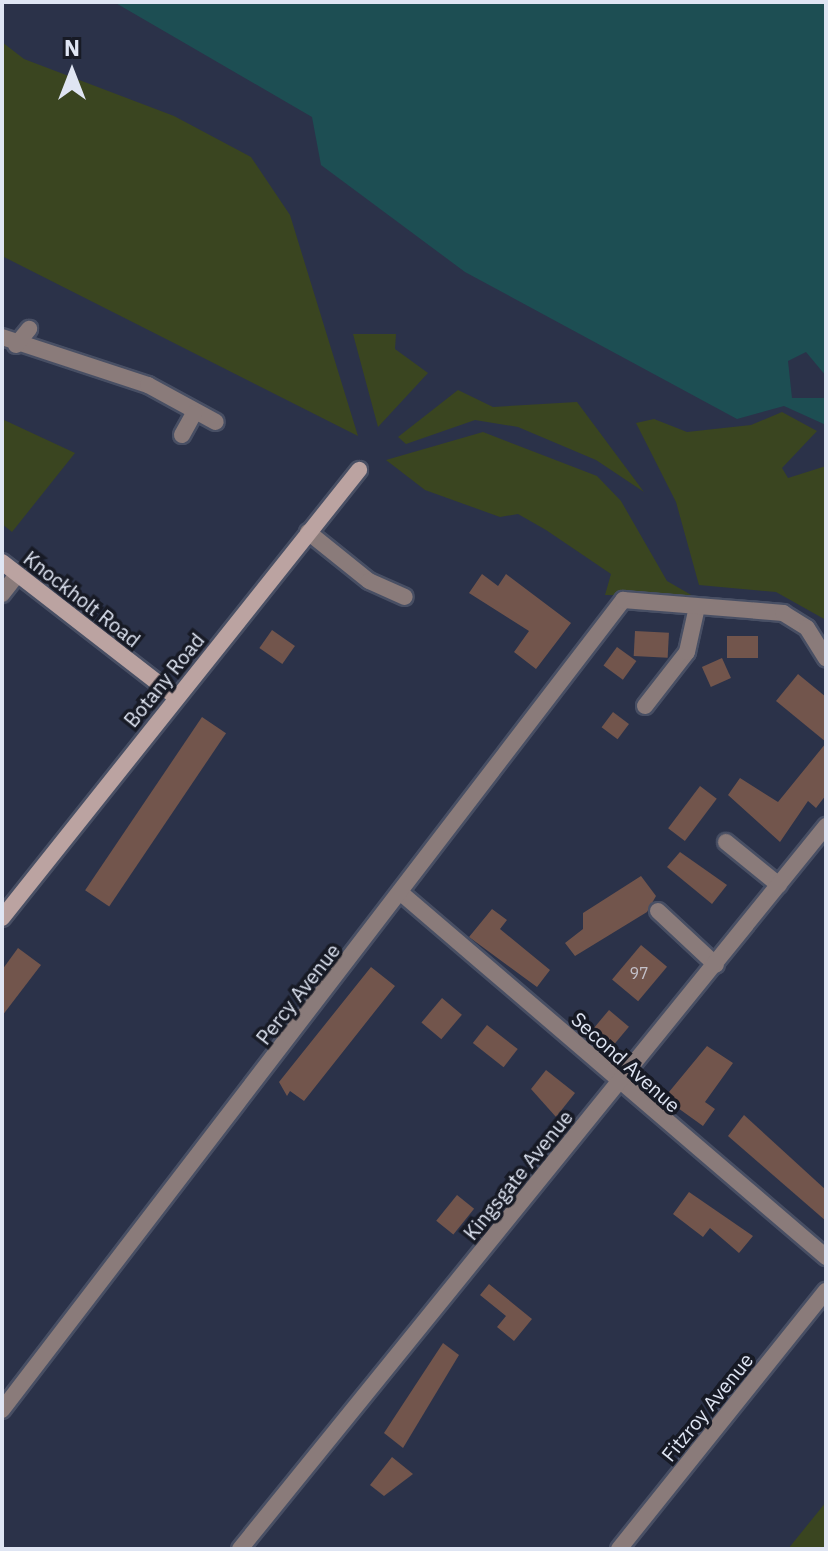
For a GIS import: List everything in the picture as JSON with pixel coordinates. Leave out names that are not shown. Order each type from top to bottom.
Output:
[{"type":"street","points":[[9,341],[29,329]]},
{"type":"street","points":[[9,341],[148,385],[194,413],[216,422]]},
{"type":"street","points":[[182,435],[194,413]]},
{"type":"street","name":"Botany Road","points":[[2,918],[359,470]]},
{"type":"street","points":[[308,532],[369,581],[405,597]]},
{"type":"street","name":"Knockholt Road","points":[[2,562],[176,697]]},
{"type":"street","points":[[2,594],[17,575]]},
{"type":"street","name":"Percy Avenue","points":[[2,1410],[623,600],[697,607]]},
{"type":"street","points":[[645,706],[687,652],[697,607],[783,613],[807,628],[826,659]]},
{"type":"street","name":"Kingsgate Avenue","points":[[240,1549],[826,826]]},
{"type":"street","points":[[724,840],[779,885]]},
{"type":"street","name":"Second Avenue","points":[[401,893],[617,1085],[826,1257]]},
{"type":"street","points":[[658,911],[716,965]]},
{"type":"street","name":"Fitzroy Avenue","points":[[619,1549],[826,1291]]},
{"type":"shaded area","points":[[114,2],[826,2],[826,376],[806,352],[788,361],[792,398],[826,398],[826,425],[784,406],[737,419],[465,272],[321,165],[312,117]]},
{"type":"shaded area","points":[[2,42],[24,59],[174,116],[251,157],[290,215],[358,436],[2,256]]},
{"type":"shaded area","points":[[353,334],[396,334],[395,349],[428,373],[378,427]]},
{"type":"shaded area","points":[[458,390],[493,407],[577,402],[644,492],[596,460],[518,427],[475,420],[406,444],[398,437]]},
{"type":"shaded area","points":[[782,412],[817,431],[782,468],[788,478],[826,466],[826,620],[776,592],[699,585],[676,502],[636,423],[654,419],[687,432],[751,425]]},
{"type":"shaded area","points":[[2,419],[75,453],[12,532],[2,524]]},
{"type":"shaded area","points":[[483,432],[597,476],[621,501],[667,581],[693,596],[605,595],[611,574],[546,530],[518,514],[500,517],[425,490],[386,460]]},
{"type":"shaded area","points":[[826,1502],[826,1549],[788,1549]]},
{"type":"building","points":[[482,574],[498,586],[506,574],[571,623],[536,669],[514,652],[529,631],[469,593]]},
{"type":"building","points":[[272,630],[295,646],[282,664],[259,648]]},
{"type":"building","points":[[635,631],[669,633],[668,658],[634,656]]},
{"type":"building","points":[[727,636],[758,636],[758,658],[727,658]]},
{"type":"building","points":[[617,647],[636,661],[623,680],[603,666]]},
{"type":"building","points":[[722,658],[731,678],[711,687],[702,667]]},
{"type":"building","points":[[798,674],[826,697],[826,742],[776,701]]},
{"type":"building","points":[[613,712],[629,724],[618,739],[602,727]]},
{"type":"building","points":[[202,717],[226,733],[109,906],[85,890]]},
{"type":"building","points":[[826,743],[826,795],[816,808],[808,801],[780,842],[728,795],[740,778],[778,802]]},
{"type":"building","points":[[700,786],[717,799],[685,841],[668,828]]},
{"type":"building","points":[[680,852],[727,885],[712,904],[667,867]]},
{"type":"building","points":[[641,876],[656,896],[647,912],[575,956],[565,943],[583,929],[583,913]]},
{"type":"building","points":[[492,909],[507,920],[500,929],[550,970],[537,987],[469,937]]},
{"type":"building","points":[[641,945],[667,967],[638,1001],[612,979]]},
{"type":"building","points":[[18,948],[41,965],[2,1016],[2,970]]},
{"type":"building","points":[[371,967],[395,986],[304,1101],[290,1091],[287,1096],[279,1082]]},
{"type":"building","points":[[442,998],[462,1015],[441,1039],[421,1023]]},
{"type":"building","points":[[609,1010],[629,1027],[610,1050],[590,1033]]},
{"type":"building","points":[[487,1025],[518,1049],[504,1067],[473,1043]]},
{"type":"building","points":[[707,1046],[733,1063],[705,1102],[715,1109],[703,1126],[664,1098]]},
{"type":"building","points":[[546,1070],[575,1093],[556,1117],[531,1089]]},
{"type":"building","points":[[744,1115],[826,1190],[826,1221],[728,1136]]},
{"type":"building","points":[[689,1192],[753,1236],[739,1253],[710,1228],[703,1237],[673,1214]]},
{"type":"building","points":[[457,1195],[474,1209],[453,1234],[436,1221]]},
{"type":"building","points":[[489,1284],[532,1319],[514,1341],[497,1327],[506,1316],[480,1295]]},
{"type":"building","points":[[443,1343],[459,1355],[403,1448],[384,1433]]},
{"type":"building","points":[[392,1457],[413,1474],[384,1496],[370,1485]]}]
